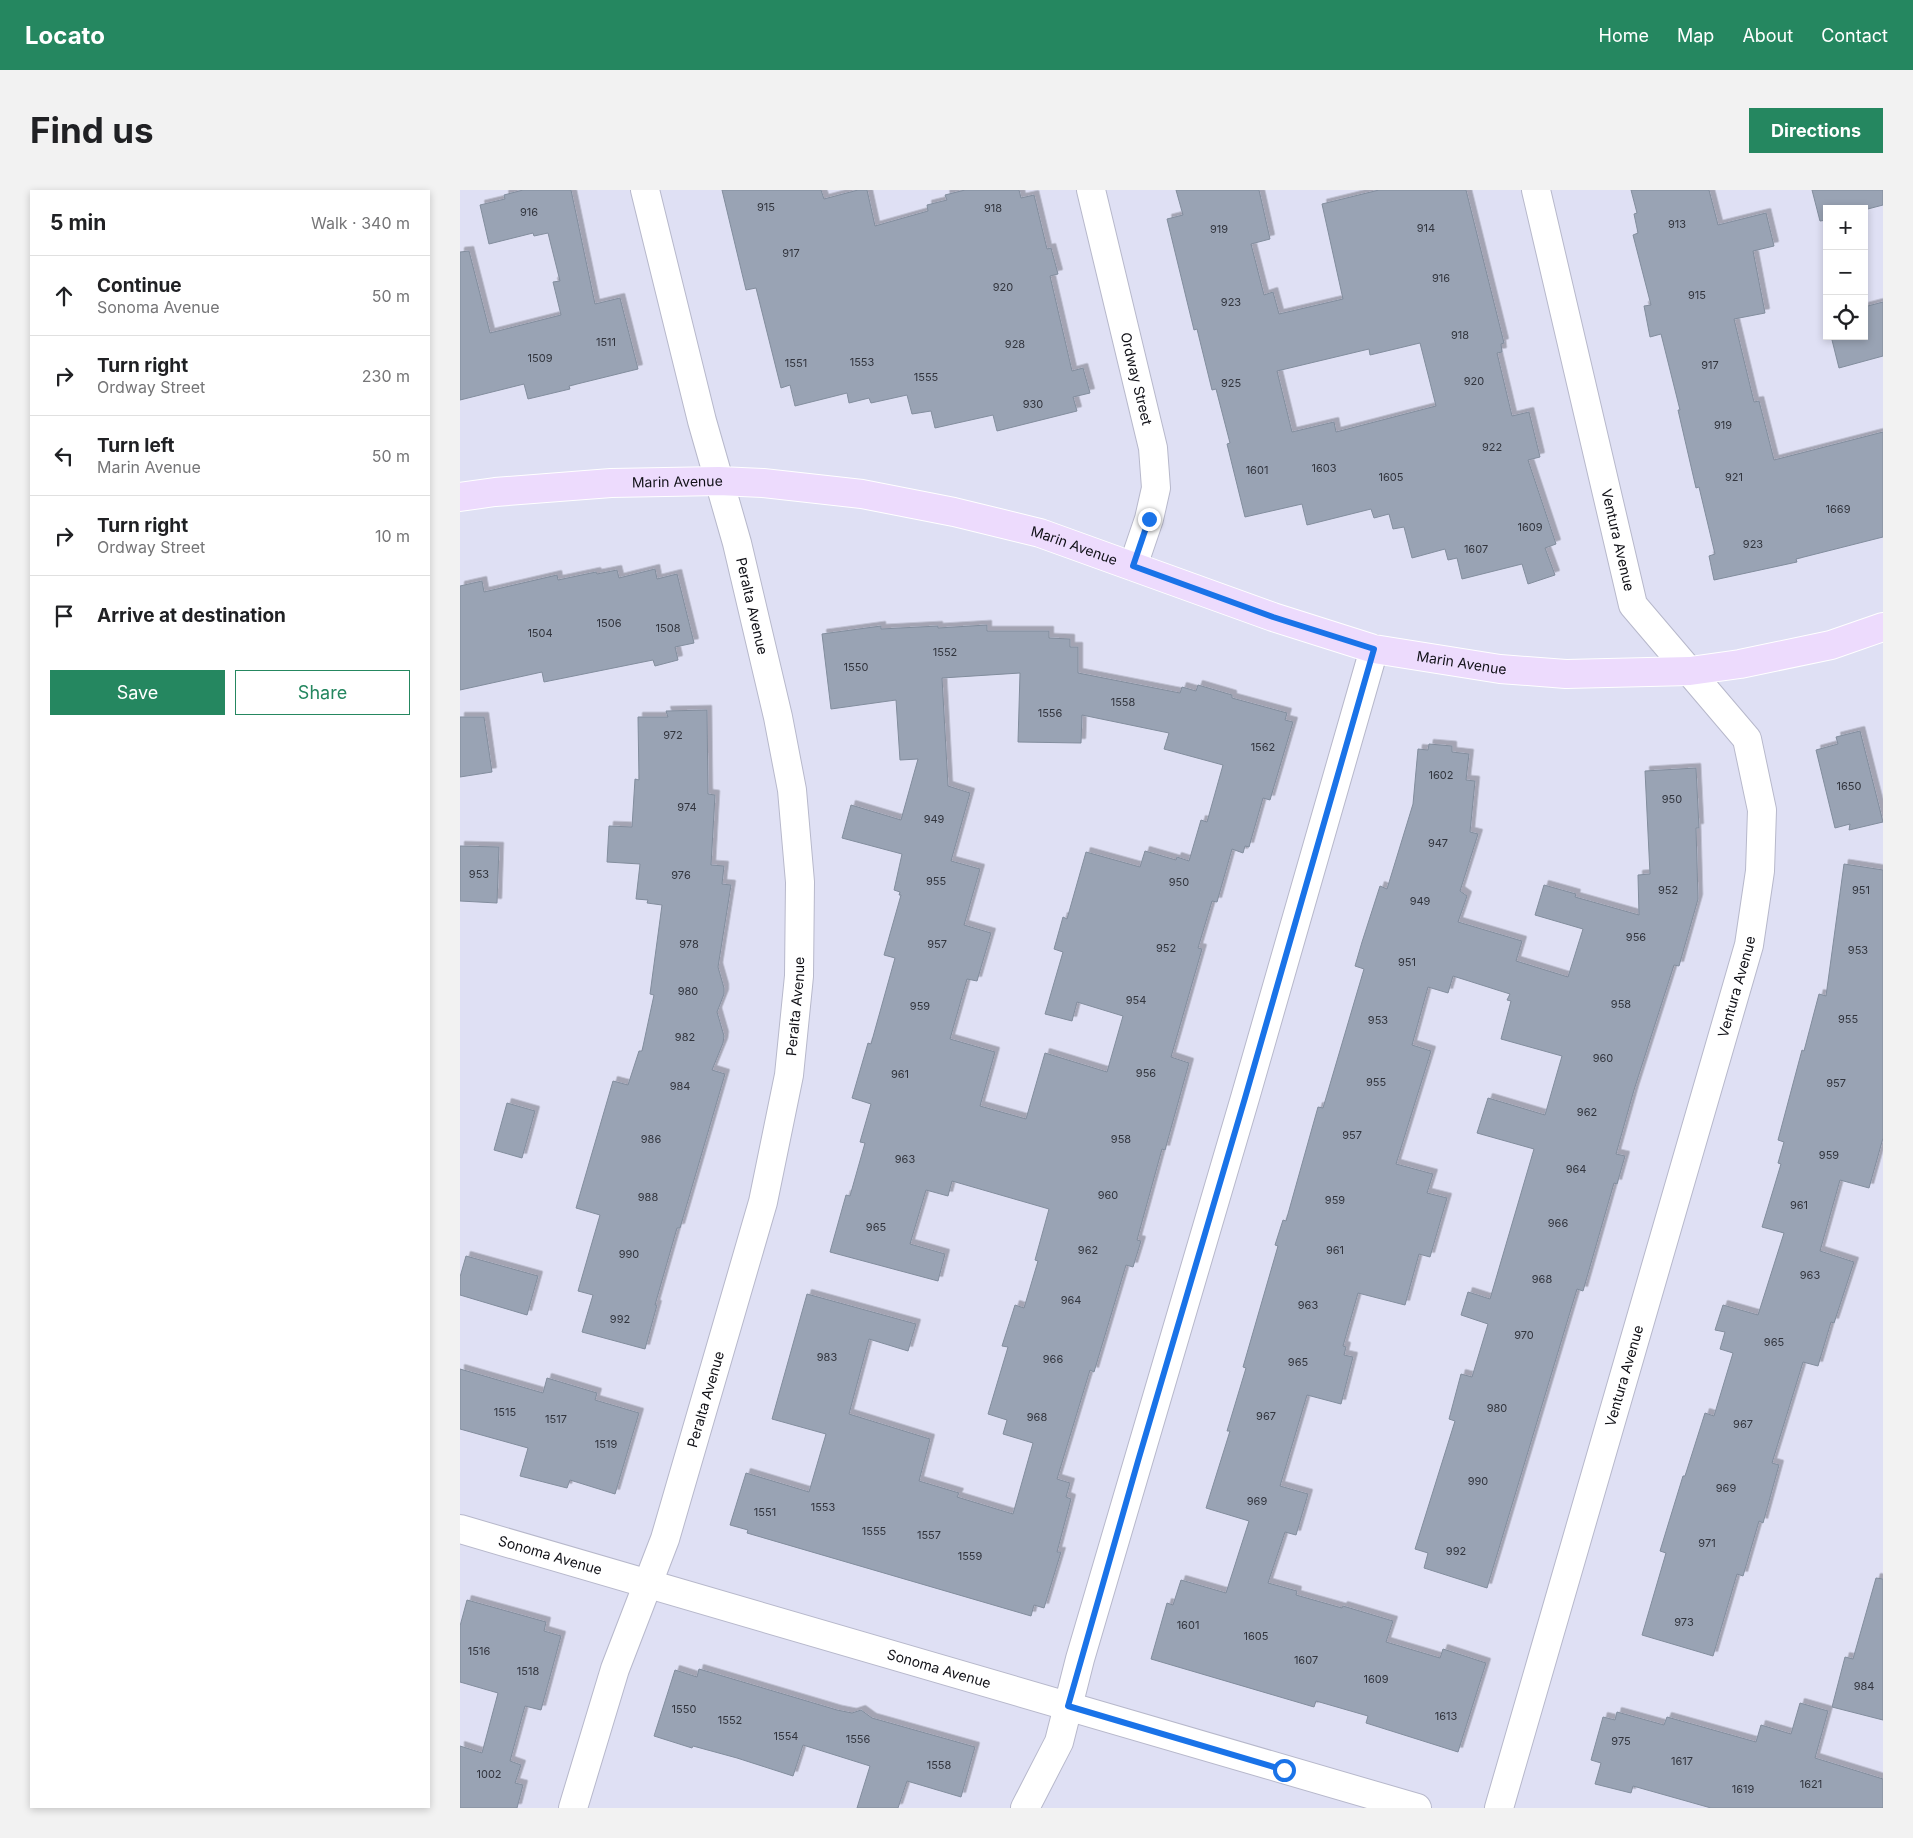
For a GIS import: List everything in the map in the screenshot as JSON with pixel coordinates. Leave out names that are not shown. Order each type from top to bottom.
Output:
[{"type":"main road","name":"Marin Avenue","points":[[460,497],[495,492],[611,483],[719,481],[763,483],[862,494],[954,512],[1040,533],[1273,617],[1374,649],[1500,669],[1556,673],[1632,674],[1690,671],[1740,664],[1831,645],[1883,627]]},
{"type":"street","name":"Peralta Avenue","points":[[573,1808],[615,1669],[664,1539],[763,1202],[789,1075],[799,976],[800,882],[792,790],[776,707],[737,543],[702,421],[645,190]]},
{"type":"street","name":"Ordway Street","points":[[1091,190],[1153,448],[1156,488],[1149,519],[1133,566]]},
{"type":"street","name":"Ventura Avenue","points":[[1499,1808],[1749,945],[1760,871],[1762,810],[1747,739],[1633,605],[1536,190]]},
{"type":"street","points":[[1025,1808],[1059,1742],[1126,1498],[1245,1098],[1374,649]]},
{"type":"street","name":"Sonoma Avenue","points":[[460,1529],[1068,1706],[1388,1804],[1417,1808]]},
{"type":"building","points":[[523,190],[571,190],[595,304],[620,298],[638,369],[569,386],[570,389],[528,399],[524,384],[460,400],[460,252],[469,251],[490,333],[561,315],[553,282],[560,281],[548,233],[534,236],[533,233],[489,244],[480,205],[505,199],[504,195]]},
{"type":"building","points":[[722,190],[821,190],[824,199],[858,190],[867,190],[875,226],[928,211],[927,205],[947,200],[945,195],[965,190],[1019,190],[1021,198],[1034,195],[1047,249],[1051,248],[1058,274],[1050,276],[1072,371],[1083,368],[1090,393],[1073,397],[1077,411],[997,431],[993,415],[935,428],[931,411],[912,414],[907,395],[871,403],[869,398],[849,403],[847,393],[795,406],[790,385],[781,388],[756,288],[746,290]]},
{"type":"building","points":[[1176,190],[1259,190],[1270,239],[1251,244],[1264,295],[1273,292],[1279,314],[1343,299],[1322,204],[1379,190],[1466,190],[1504,343],[1501,344],[1502,352],[1497,353],[1512,416],[1529,412],[1540,457],[1528,460],[1556,544],[1545,548],[1555,575],[1528,584],[1522,564],[1462,579],[1457,558],[1448,560],[1445,549],[1412,558],[1404,527],[1393,529],[1389,514],[1374,518],[1371,509],[1307,525],[1302,504],[1245,517],[1227,444],[1230,443],[1216,389],[1212,390],[1197,329],[1194,330],[1167,219],[1183,215]],"holes":[[[1420,343],[1436,406],[1336,432],[1334,422],[1292,432],[1277,371],[1369,349],[1370,355]]]},
{"type":"building","points":[[1631,190],[1709,190],[1718,225],[1766,213],[1774,246],[1753,251],[1765,313],[1734,319],[1754,402],[1759,401],[1774,460],[1883,432],[1883,537],[1796,559],[1797,562],[1714,580],[1709,556],[1715,554],[1699,487],[1696,488],[1678,410],[1680,410],[1661,334],[1650,337],[1644,306],[1651,305],[1633,235],[1638,233],[1634,214],[1637,213]]},
{"type":"building","points":[[1812,190],[1883,190],[1883,205],[1868,209],[1868,205],[1823,205],[1823,221],[1820,221]]},
{"type":"building","points":[[1883,302],[1883,356],[1839,368],[1832,340],[1868,340],[1868,306]]},
{"type":"building","points":[[655,569],[657,579],[677,574],[694,643],[675,647],[678,660],[655,666],[653,660],[544,682],[542,672],[460,690],[460,586],[482,581],[484,592],[557,575],[558,580],[596,572],[597,574],[617,570],[619,578]]},
{"type":"building","points":[[987,625],[987,631],[1049,631],[1049,638],[1070,639],[1070,647],[1078,647],[1078,673],[1180,693],[1182,687],[1196,691],[1198,685],[1232,695],[1232,698],[1287,713],[1285,720],[1293,722],[1270,800],[1263,798],[1249,847],[1245,846],[1243,853],[1232,849],[1217,902],[1212,901],[1198,948],[1202,949],[1171,1057],[1189,1063],[1165,1150],[1162,1149],[1137,1240],[1141,1241],[1133,1267],[1126,1265],[1094,1372],[1090,1370],[1057,1479],[1070,1483],[1066,1497],[1071,1499],[1057,1552],[1061,1552],[1044,1608],[1034,1605],[1031,1616],[747,1533],[748,1530],[730,1525],[746,1473],[809,1492],[826,1434],[772,1419],[807,1294],[916,1324],[908,1351],[869,1339],[849,1414],[930,1439],[919,1481],[959,1493],[957,1497],[1013,1514],[1033,1443],[1003,1434],[1007,1420],[988,1414],[1008,1347],[1002,1346],[1015,1305],[1024,1308],[1038,1261],[1035,1260],[1049,1209],[952,1181],[948,1196],[926,1190],[910,1244],[945,1254],[938,1281],[830,1252],[846,1195],[850,1196],[865,1143],[860,1142],[871,1104],[852,1098],[868,1043],[871,1044],[895,958],[884,955],[901,895],[899,895],[900,892],[894,890],[902,854],[842,838],[851,805],[901,820],[918,759],[900,760],[896,700],[831,709],[822,634],[881,626],[881,629],[938,626],[938,628]],"holes":[[[1020,673],[1018,742],[1081,743],[1082,715],[1169,733],[1164,749],[1223,765],[1207,822],[1201,820],[1189,861],[1177,857],[1176,860],[1145,851],[1140,867],[1086,852],[1067,919],[1063,917],[1054,949],[1063,952],[1045,1014],[1072,1021],[1077,1002],[1123,1016],[1107,1072],[1045,1053],[1026,1119],[980,1106],[995,1052],[950,1039],[967,979],[977,981],[991,933],[964,925],[980,869],[951,861],[970,793],[948,786],[942,678]]]},
{"type":"building","points":[[707,710],[708,794],[715,795],[711,865],[724,866],[722,884],[731,885],[718,967],[724,994],[717,1012],[724,1036],[712,1070],[725,1074],[680,1228],[677,1228],[655,1305],[657,1305],[645,1349],[582,1332],[593,1295],[578,1291],[600,1215],[576,1208],[613,1081],[628,1085],[639,1051],[642,1051],[654,995],[650,994],[662,905],[647,903],[648,900],[636,899],[640,864],[607,862],[609,826],[632,827],[635,779],[639,780],[638,717],[668,717],[666,711]]},
{"type":"building","points":[[460,717],[484,717],[492,772],[460,777]]},
{"type":"building","points":[[1860,731],[1883,822],[1849,830],[1850,824],[1835,828],[1816,750],[1838,744],[1836,737]]},
{"type":"building","points":[[1429,744],[1452,746],[1452,752],[1469,754],[1466,780],[1475,781],[1470,832],[1478,834],[1460,891],[1467,896],[1458,922],[1522,941],[1516,961],[1568,977],[1583,929],[1535,915],[1544,885],[1576,894],[1575,897],[1639,915],[1638,875],[1650,874],[1645,771],[1696,768],[1699,828],[1696,828],[1698,899],[1679,966],[1674,965],[1634,1090],[1616,1154],[1625,1156],[1617,1184],[1614,1183],[1583,1291],[1577,1289],[1487,1588],[1424,1568],[1428,1553],[1415,1549],[1455,1421],[1449,1419],[1461,1374],[1472,1377],[1488,1324],[1461,1315],[1468,1292],[1490,1299],[1534,1149],[1477,1133],[1488,1098],[1545,1115],[1562,1056],[1501,1039],[1511,1001],[1507,1000],[1510,994],[1453,976],[1448,993],[1428,987],[1412,1045],[1431,1051],[1396,1164],[1433,1174],[1427,1193],[1447,1198],[1430,1257],[1419,1254],[1405,1305],[1358,1293],[1343,1346],[1346,1347],[1344,1355],[1353,1357],[1341,1404],[1307,1395],[1280,1486],[1308,1494],[1296,1535],[1285,1532],[1268,1583],[1297,1591],[1296,1595],[1342,1608],[1343,1606],[1393,1621],[1386,1642],[1440,1658],[1443,1649],[1486,1663],[1458,1752],[1366,1723],[1368,1716],[1316,1701],[1314,1707],[1151,1659],[1167,1603],[1173,1605],[1181,1580],[1226,1593],[1249,1521],[1206,1508],[1230,1431],[1227,1431],[1246,1368],[1243,1367],[1278,1246],[1275,1245],[1283,1220],[1286,1221],[1318,1107],[1323,1108],[1364,969],[1355,966],[1362,942],[1380,886],[1387,889],[1413,804],[1418,749],[1428,750]]},
{"type":"building","points":[[460,846],[499,847],[497,903],[460,901]]},
{"type":"building","points":[[1844,864],[1883,870],[1883,1138],[1869,1188],[1840,1180],[1820,1251],[1854,1262],[1834,1323],[1831,1322],[1818,1366],[1803,1362],[1772,1463],[1779,1465],[1763,1523],[1759,1521],[1743,1576],[1737,1574],[1713,1656],[1642,1635],[1666,1553],[1660,1551],[1683,1476],[1685,1476],[1705,1413],[1714,1416],[1733,1353],[1720,1349],[1725,1332],[1715,1330],[1723,1305],[1758,1315],[1784,1233],[1762,1227],[1781,1164],[1778,1163],[1784,1142],[1778,1140],[1802,1050],[1804,1051],[1819,994],[1826,996]]},
{"type":"building","points":[[507,1103],[535,1111],[522,1158],[494,1150]]},
{"type":"building","points":[[466,1256],[538,1276],[527,1315],[460,1295],[460,1277]]},
{"type":"building","points":[[460,1369],[543,1393],[547,1378],[597,1393],[595,1400],[639,1413],[615,1494],[570,1480],[567,1488],[520,1476],[528,1448],[460,1429]]},
{"type":"building","points":[[1876,1578],[1883,1579],[1883,1720],[1832,1707],[1845,1657],[1853,1659]]},
{"type":"building","points":[[467,1600],[546,1622],[544,1631],[561,1636],[541,1710],[525,1706],[510,1761],[521,1765],[515,1783],[523,1785],[517,1808],[460,1808],[460,1746],[482,1753],[498,1693],[460,1682],[460,1626]]},
{"type":"building","points":[[699,1669],[837,1710],[852,1713],[861,1710],[872,1718],[975,1747],[961,1797],[907,1781],[898,1808],[857,1808],[870,1766],[803,1745],[793,1776],[737,1758],[693,1746],[692,1748],[654,1736],[675,1670],[697,1677]]},
{"type":"building","points":[[1800,1703],[1828,1711],[1815,1758],[1883,1779],[1883,1808],[1711,1808],[1633,1786],[1631,1793],[1595,1784],[1601,1763],[1591,1760],[1603,1717],[1615,1720],[1617,1712],[1664,1725],[1667,1717],[1756,1742],[1761,1725],[1791,1734]]},
{"type":"route","points":[[1149,519],[1133,566],[1273,617],[1374,649],[1245,1098],[1080,1659],[1068,1706],[1284,1770]]}]
